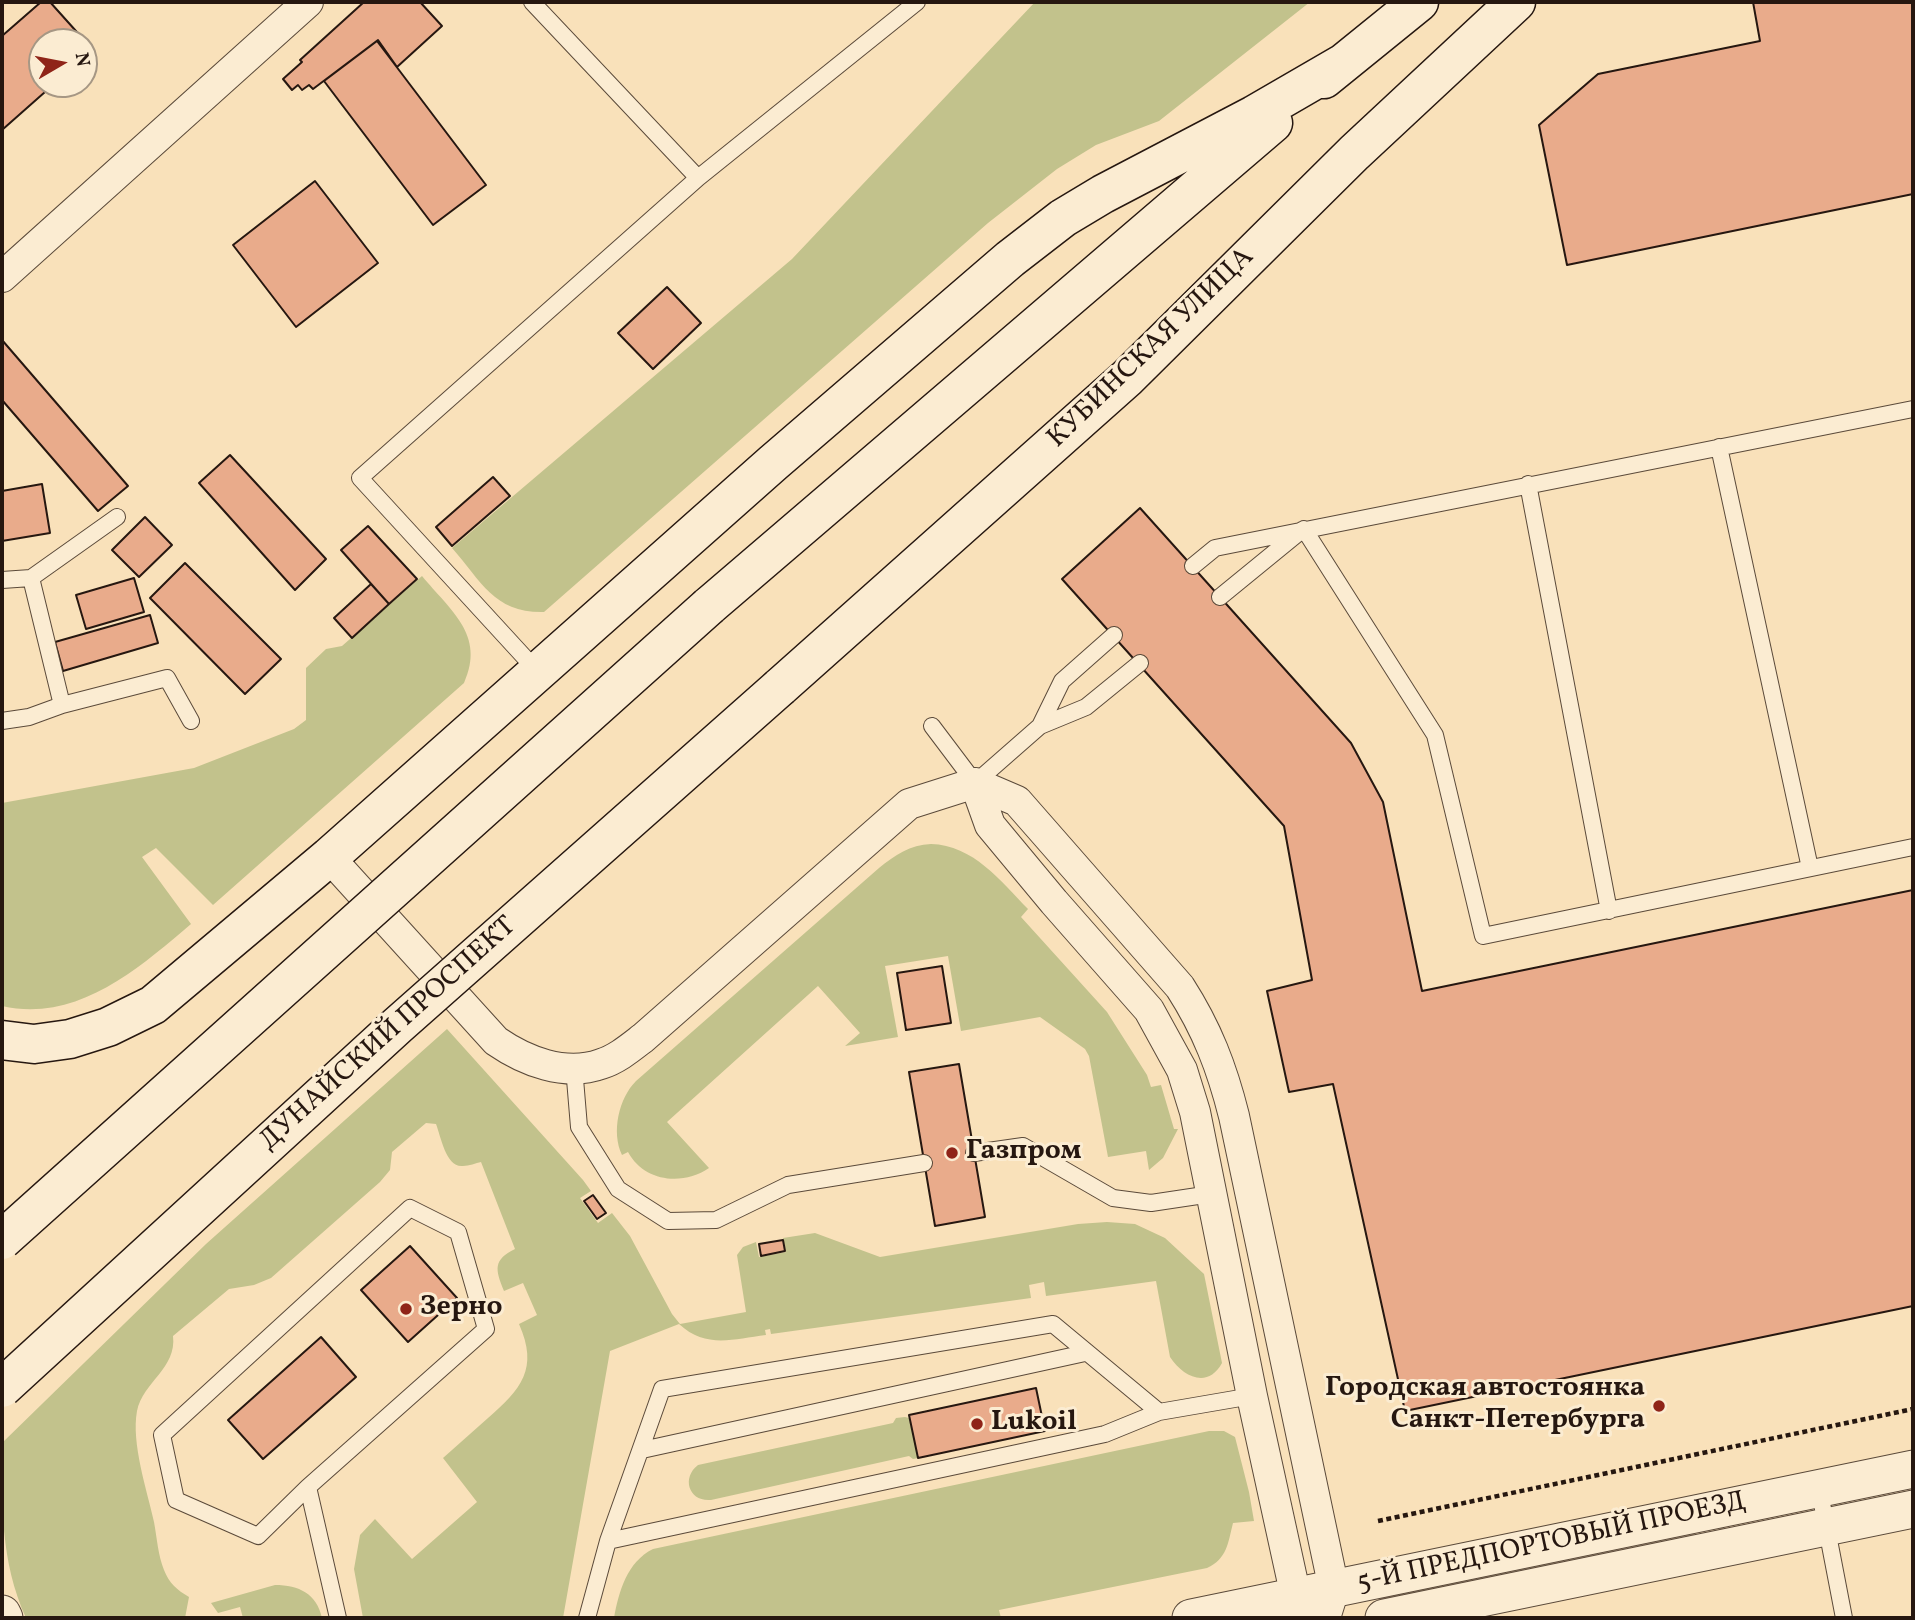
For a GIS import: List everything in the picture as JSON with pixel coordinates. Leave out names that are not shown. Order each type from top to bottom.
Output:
[{"type":"main road","points":[[2,1240],[709,606],[1342,64],[1419,2]]},
{"type":"main road","name":"КУБИНСКАЯ УЛИЦА","points":[[780,687],[1127,378],[1354,153],[1516,2]]},
{"type":"main road","points":[[2,1040],[34,1044],[69,1039],[108,1027],[153,1005],[329,857],[773,463],[1010,259],[1063,218],[1254,115],[1342,64]]},
{"type":"main road","name":"ДУНАЙСКИЙ ПРОСПЕКТ","points":[[2,1388],[387,1036],[780,687]]},
{"type":"street","points":[[2,277],[308,2]]},
{"type":"street","points":[[329,857],[496,1041],[518,1056],[536,1063],[554,1067],[600,1065],[622,1054],[643,1038],[909,804],[975,783],[1017,801],[1180,987],[1199,1017],[1223,1069],[1234,1116],[1317,1606]]},
{"type":"street","points":[[975,783],[990,825],[1150,1010],[1182,1070],[1192,1101],[1252,1396],[1317,1606]]},
{"type":"street","name":"5-Й ПРЕДПОРТОВЫЙ ПРОЕЗД","points":[[1191,1618],[1317,1606],[1819,1488],[1913,1469]]},
{"type":"street","name":"5-Й ПРЕДПОРТОВЫЙ ПРОЕЗД","points":[[1384,1618],[1913,1509]]},
{"type":"lane","points":[[532,2],[698,178]]},
{"type":"lane","points":[[538,672],[360,478],[698,178],[917,2]]},
{"type":"lane","points":[[1193,566],[1215,548],[1913,409]]},
{"type":"lane","points":[[1718,447],[1810,868]]},
{"type":"lane","points":[[1528,484],[1609,911]]},
{"type":"lane","points":[[2,580],[31,578],[117,517]]},
{"type":"lane","points":[[1220,597],[1304,529]]},
{"type":"lane","points":[[1304,529],[1435,734],[1483,936],[1913,847]]},
{"type":"lane","points":[[31,578],[62,705]]},
{"type":"lane","points":[[1040,726],[1062,681],[1114,635]]},
{"type":"lane","points":[[932,726],[975,783],[1040,726],[1086,707],[1140,663]]},
{"type":"lane","points":[[2,721],[29,717],[62,705],[167,678],[191,721]]},
{"type":"lane","points":[[574,1067],[579,1127],[618,1189],[668,1221],[716,1220],[788,1185],[924,1163]]},
{"type":"lane","points":[[974,1153],[1023,1146],[1113,1198],[1151,1203],[1211,1194]]},
{"type":"lane","points":[[410,1208],[458,1232],[486,1329],[308,1487],[258,1536],[176,1500],[162,1435],[410,1208]]},
{"type":"lane","points":[[587,1618],[608,1541],[662,1390],[1053,1324],[1158,1412]]},
{"type":"lane","points":[[642,1450],[1085,1353]]},
{"type":"lane","points":[[608,1541],[1105,1434],[1158,1412],[1252,1396]]},
{"type":"lane","points":[[308,1487],[338,1618]]},
{"type":"lane","points":[[1819,1488],[1844,1618]]},
{"type":"path","points":[[1378,1521],[1913,1409]]},
{"type":"green space","points":[[1035,2],[1310,2],[1159,121],[1096,145],[1057,169],[988,223],[544,612],[513,607],[490,593],[452,548],[792,259]]},
{"type":"green space","points":[[422,576],[453,612],[468,637],[470,666],[464,683],[213,905],[156,848],[142,857],[191,924],[128,974],[81,999],[56,1007],[29,1009],[2,1006],[2,803],[194,768],[294,729],[306,720],[306,668],[326,649],[342,646]]},
{"type":"green space","points":[[931,844],[960,851],[985,866],[1028,909],[1021,917],[1107,1012],[1147,1075],[1151,1087],[1161,1085],[1174,1129],[1178,1129],[1163,1158],[1149,1170],[1146,1151],[1108,1157],[1089,1056],[1085,1049],[1040,1017],[961,1031],[948,956],[885,966],[898,1037],[845,1046],[860,1033],[818,986],[667,1122],[709,1168],[688,1177],[665,1178],[644,1170],[628,1152],[622,1155],[617,1136],[618,1116],[625,1096],[636,1081],[879,868],[916,846]]},
{"type":"green space","points":[[447,1029],[583,1180],[591,1191],[580,1198],[598,1223],[612,1213],[630,1236],[680,1324],[746,1312],[737,1255],[743,1247],[756,1242],[759,1257],[786,1252],[783,1238],[815,1233],[880,1257],[1078,1224],[1135,1224],[1165,1238],[1204,1274],[1222,1363],[1210,1376],[1203,1378],[1188,1375],[1175,1364],[1170,1357],[1156,1281],[1046,1296],[1044,1282],[1029,1285],[1031,1298],[771,1334],[770,1329],[765,1330],[766,1335],[731,1340],[699,1337],[679,1324],[610,1351],[563,1618],[363,1618],[354,1569],[360,1535],[375,1519],[412,1559],[477,1502],[443,1458],[500,1407],[518,1387],[527,1366],[525,1340],[519,1324],[537,1315],[523,1283],[504,1291],[501,1283],[499,1261],[515,1249],[481,1162],[463,1166],[452,1162],[445,1151],[436,1124],[426,1123],[392,1152],[390,1170],[380,1182],[271,1278],[254,1285],[229,1289],[173,1336],[170,1357],[140,1401],[136,1437],[160,1558],[168,1579],[189,1597],[185,1618],[26,1618],[11,1575],[4,1532],[2,1443],[206,1244]]},
{"type":"green space","points":[[896,1418],[909,1418],[918,1458],[909,1456],[711,1500],[697,1497],[690,1488],[690,1476],[698,1465],[893,1423]]},
{"type":"green space","points":[[1209,1431],[1224,1431],[1235,1437],[1254,1521],[1233,1523],[1223,1555],[1207,1568],[999,1610],[1001,1618],[614,1618],[622,1588],[631,1569],[653,1549]]},
{"type":"green space","points":[[275,1585],[306,1592],[316,1603],[322,1618],[243,1618],[240,1607],[218,1613],[211,1603]]},
{"type":"building","points":[[41,2],[50,2],[73,28],[28,28],[28,98],[38,98],[2,130],[2,36]]},
{"type":"building","points":[[364,2],[420,2],[442,26],[397,67],[378,40],[313,89],[309,85],[302,90],[298,85],[292,90],[283,79]]},
{"type":"building","points":[[1753,2],[1913,2],[1913,194],[1567,265],[1539,125],[1598,74],[1760,41]]},
{"type":"building","points":[[377,41],[486,185],[433,225],[324,81]]},
{"type":"building","points":[[315,181],[378,263],[296,327],[233,245]]},
{"type":"building","points":[[667,287],[701,323],[653,369],[618,333]]},
{"type":"building","points":[[2,340],[128,486],[98,511],[2,400]]},
{"type":"building","points":[[230,455],[326,559],[295,590],[199,483]]},
{"type":"building","points":[[493,477],[510,496],[452,546],[436,527]]},
{"type":"building","points":[[42,484],[50,533],[2,541],[2,491]]},
{"type":"building","points":[[1140,508],[1351,743],[1383,802],[1422,991],[1913,890],[1913,1306],[1405,1411],[1333,1084],[1289,1092],[1267,991],[1312,980],[1284,826],[1062,579]]},
{"type":"building","points":[[145,517],[172,545],[139,577],[112,550]]},
{"type":"building","points":[[368,526],[417,579],[389,604],[341,550]]},
{"type":"building","points":[[185,563],[281,659],[245,694],[150,598]]},
{"type":"building","points":[[134,578],[144,612],[86,629],[76,595]]},
{"type":"building","points":[[371,584],[389,604],[352,638],[334,618]]},
{"type":"building","points":[[150,615],[158,643],[63,671],[55,642]]},
{"type":"building","points":[[942,966],[951,1023],[906,1030],[897,973]]},
{"type":"building","points":[[959,1064],[985,1217],[935,1226],[909,1072]]},
{"type":"building","points":[[593,1195],[606,1213],[597,1219],[584,1201]]},
{"type":"building","points":[[783,1240],[785,1251],[761,1256],[759,1244]]},
{"type":"building","points":[[410,1246],[457,1298],[408,1342],[361,1290]]},
{"type":"building","points":[[321,1337],[356,1377],[263,1459],[228,1420]]},
{"type":"building","name":"Lukoil","points":[[1036,1388],[1045,1431],[918,1458],[909,1415]]},
{"type":"place","name":"Газпром","points":[[952,1153]]},
{"type":"place","name":"Зерно","points":[[406,1309]]},
{"type":"place","name":"Городская автостоянка Санкт-Петербурга","points":[[1659,1406]]},
{"type":"place","name":"Lukoil","points":[[977,1424]]}]
